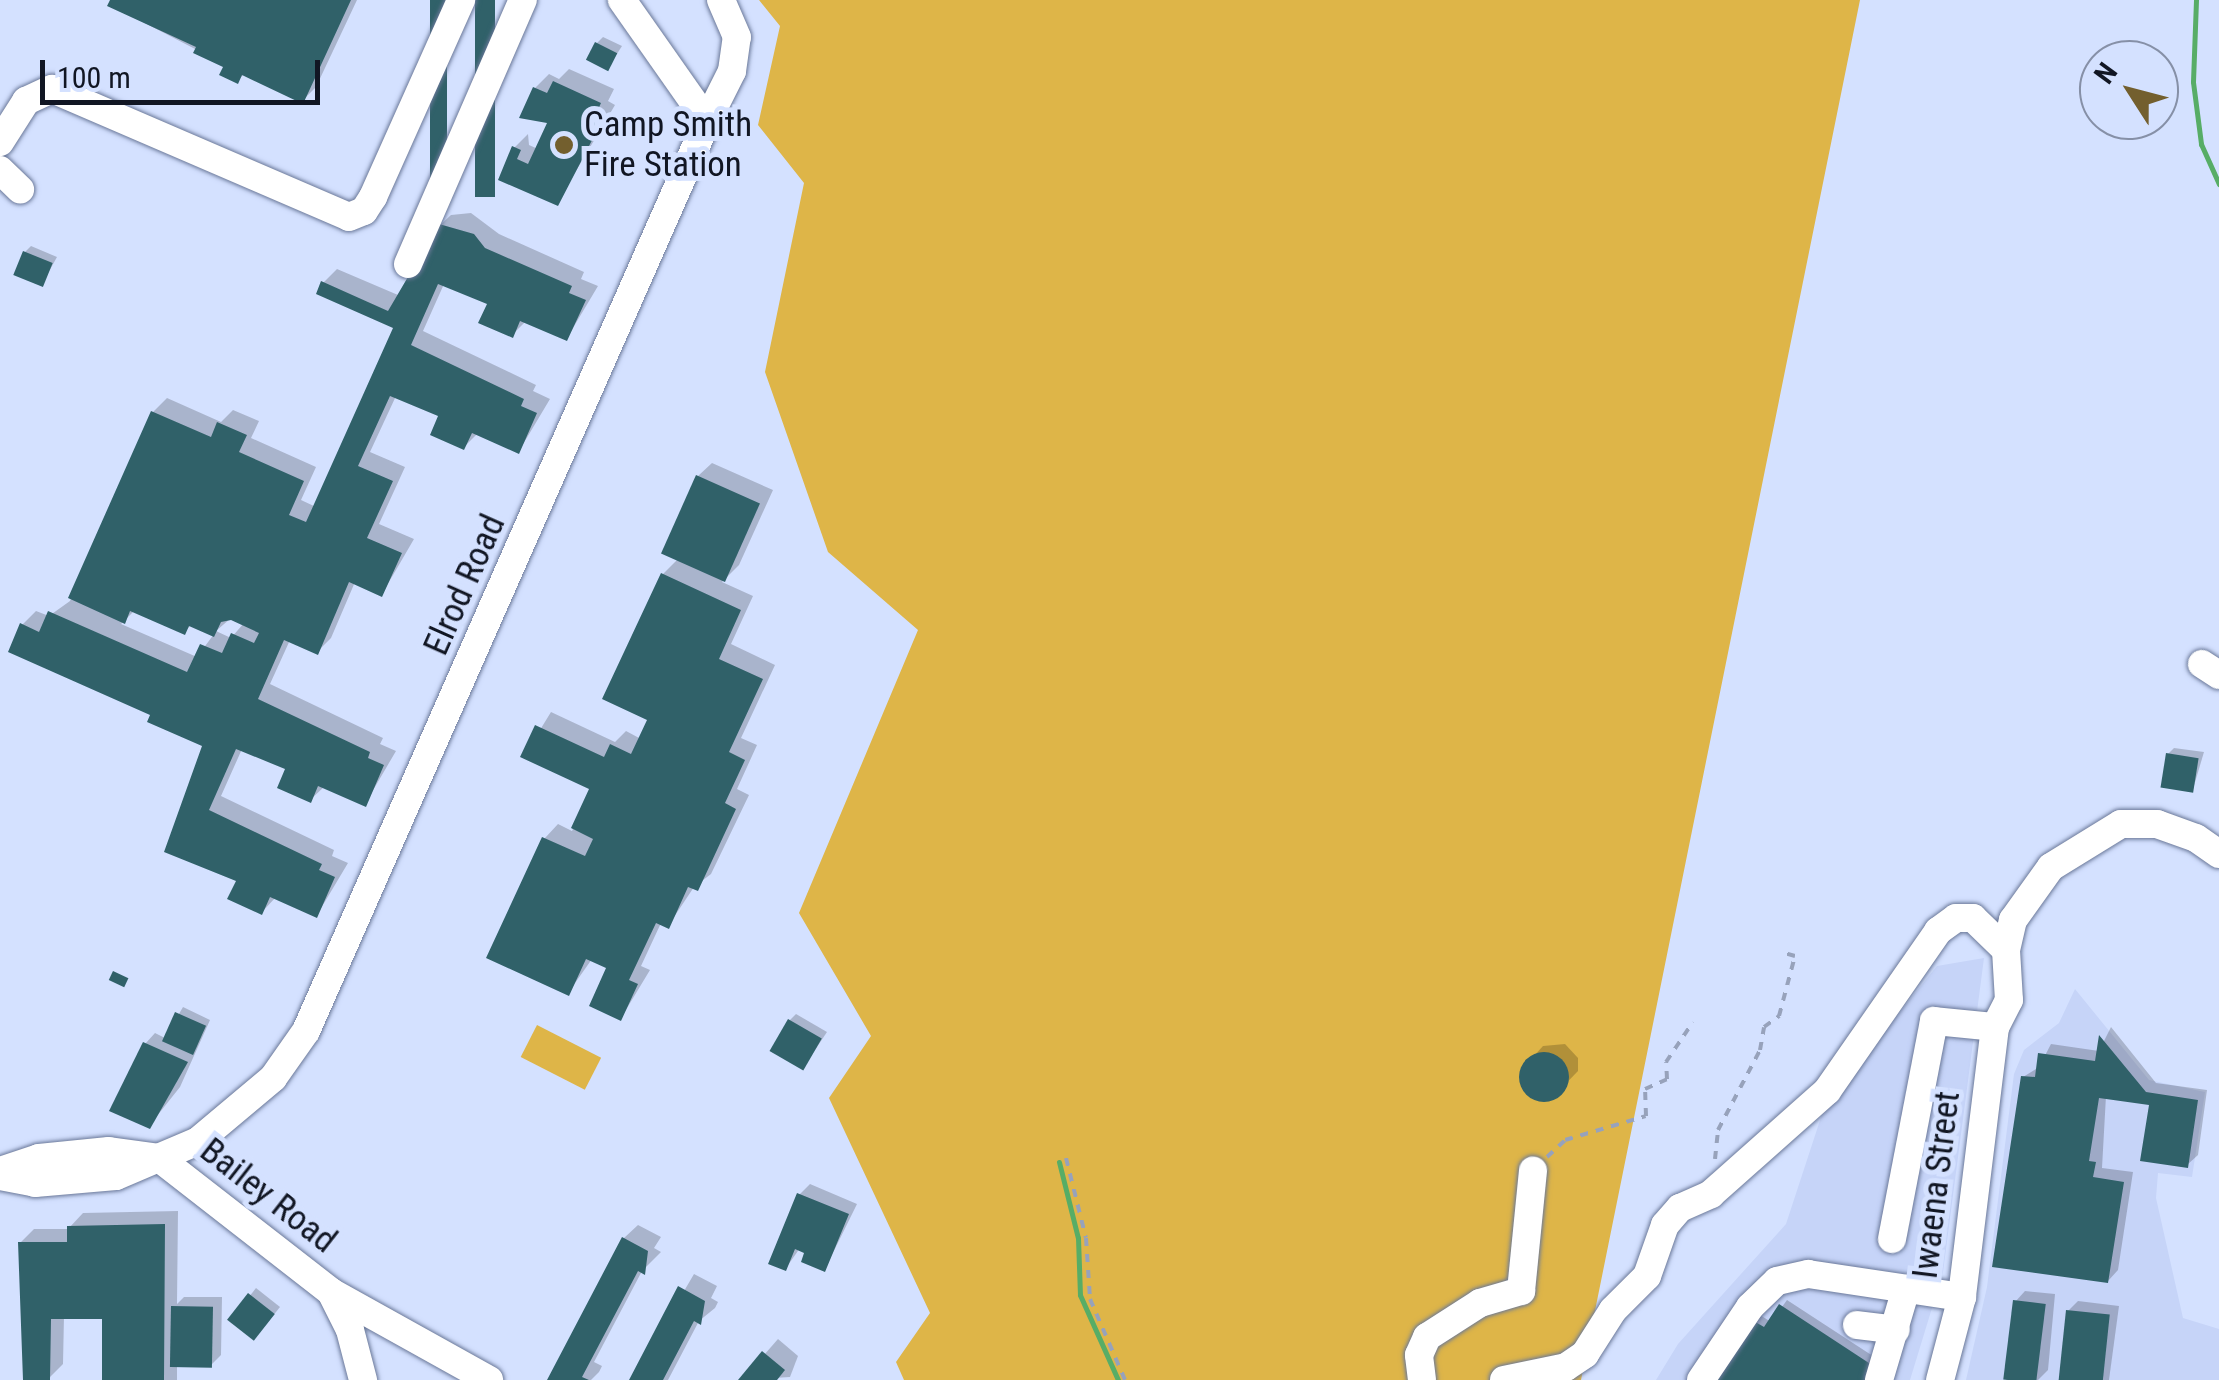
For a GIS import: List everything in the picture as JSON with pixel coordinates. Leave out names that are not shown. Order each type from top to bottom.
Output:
[{"type":"street","points":[[0,142],[26,101],[52,88],[350,217],[364,212],[373,197],[461,0]]},
{"type":"street","points":[[408,264],[523,0]]},
{"type":"street","points":[[622,0],[707,121]]},
{"type":"street","name":"Elrod Road","points":[[159,1158],[198,1141],[242,1107],[306,1031],[656,250],[707,121],[732,71],[737,37],[721,0]]},
{"type":"street","points":[[2006,950],[2013,920],[2051,866],[2121,824],[2156,824],[2196,838],[2219,854]]},
{"type":"street","points":[[1504,1380],[1566,1367],[1585,1354],[1614,1310],[1648,1276],[1664,1225],[1680,1208],[1711,1194],[1827,1091],[1938,931],[1956,918],[1973,918],[2006,950]]},
{"type":"street","name":"Iwaena Street","points":[[1940,1380],[1962,1296],[1994,1028],[2009,1000],[2006,950]]},
{"type":"street","points":[[1892,1239],[1934,1021],[1994,1028]]},
{"type":"street","name":"Bailey Road","points":[[0,1173],[39,1158],[109,1151],[159,1158],[331,1292],[490,1380]]},
{"type":"street","points":[[1422,1380],[1419,1354],[1428,1337],[1480,1303],[1522,1291],[1533,1171]]},
{"type":"street","points":[[1701,1380],[1750,1307],[1777,1281],[1808,1274],[1962,1296]]},
{"type":"street","points":[[1878,1380],[1906,1288]]},
{"type":"street","name":"Bailey Road","points":[[331,1292],[350,1330],[363,1380]]},
{"type":"street","points":[[1857,1325],[1896,1330]]},
{"type":"path","points":[[1711,1194],[1718,1130],[1760,1050],[1764,1027],[1780,1016],[1794,956],[1781,952]]},
{"type":"path","points":[[1533,1171],[1565,1140],[1646,1116],[1645,1089],[1667,1079],[1666,1062],[1694,1022]]},
{"type":"path","points":[[1066,1158],[1086,1238],[1090,1298],[1126,1380]]},
{"type":"shaded area","points":[[759,0],[1860,0],[1581,1380],[904,1380],[896,1362],[930,1313],[829,1098],[871,1036],[799,913],[918,630],[828,552],[765,372],[804,183],[758,125],[780,26]]},
{"type":"shaded area","points":[[1984,958],[1943,1272],[1910,1380],[1656,1380],[1678,1344],[1786,1224],[1825,1105],[1937,966]]},
{"type":"shaded area","points":[[2075,989],[2149,1080],[2205,1092],[2192,1177],[2158,1173],[2156,1198],[2183,1318],[2219,1329],[2219,1380],[1966,1380],[1987,1287],[2014,1074],[2024,1050],[2059,1023]]},
{"type":"shaded area","points":[[537,1025],[601,1058],[585,1090],[521,1057]]},
{"type":"building","points":[[110,0],[351,0],[303,104],[242,75],[238,84],[219,75],[223,67],[193,53],[196,47],[107,6]]},
{"type":"building","points":[[430,0],[447,0],[447,208],[430,208]]},
{"type":"building","points":[[475,0],[495,0],[495,197],[475,197]]},
{"type":"building","points":[[595,42],[617,53],[608,71],[586,60]]},
{"type":"building","name":"Camp Smith Fire Station","points":[[553,81],[601,103],[595,116],[603,119],[558,206],[498,180],[512,146],[521,150],[517,159],[528,164],[547,123],[519,118],[533,87],[547,93]]},
{"type":"building","points":[[439,224],[474,234],[485,248],[572,286],[569,293],[586,300],[567,341],[520,321],[513,338],[478,323],[487,304],[438,284],[411,345],[524,399],[521,406],[537,413],[519,454],[472,433],[464,450],[430,435],[438,416],[390,396],[358,466],[393,481],[367,538],[402,553],[382,597],[349,582],[318,655],[284,640],[258,699],[370,752],[368,758],[384,765],[366,807],[318,786],[311,803],[277,788],[285,769],[236,749],[209,810],[322,864],[319,870],[335,877],[317,918],[270,897],[262,915],[227,899],[236,881],[164,852],[202,746],[147,722],[150,715],[8,652],[20,623],[39,632],[48,611],[187,672],[200,644],[222,653],[231,633],[254,643],[259,633],[231,620],[221,622],[214,637],[189,626],[185,635],[130,611],[125,624],[68,598],[151,411],[211,437],[217,422],[247,435],[239,452],[304,481],[289,515],[306,522],[393,328],[316,294],[321,281],[388,311]]},
{"type":"building","points":[[23,251],[53,263],[43,287],[13,275]]},
{"type":"building","points":[[696,475],[760,503],[725,582],[661,554]]},
{"type":"building","points":[[661,573],[741,610],[719,659],[763,679],[729,752],[745,760],[725,803],[736,809],[698,891],[688,887],[669,929],[656,923],[629,980],[638,984],[621,1021],[589,1006],[606,968],[586,959],[569,996],[486,958],[542,837],[585,856],[593,839],[571,828],[589,789],[520,757],[535,725],[604,757],[610,744],[631,754],[647,720],[602,699]]},
{"type":"building","points":[[2166,753],[2199,758],[2193,793],[2161,788]]},
{"type":"building","points":[[113,971],[128,978],[124,987],[109,980]]},
{"type":"building","points":[[175,1012],[206,1026],[193,1055],[162,1041]]},
{"type":"building","points":[[788,1019],[822,1038],[803,1071],[770,1051]]},
{"type":"building","points":[[2099,1035],[2146,1092],[2198,1100],[2188,1168],[2140,1161],[2149,1105],[2099,1098],[2089,1161],[2096,1162],[2093,1177],[2124,1182],[2108,1283],[1992,1267],[2021,1076],[2035,1077],[2038,1053],[2095,1061]]},
{"type":"building","points":[[143,1042],[188,1062],[150,1129],[109,1111]]},
{"type":"building","points":[[1544,1052],[1562,1059],[1569,1077],[1562,1095],[1544,1102],[1526,1095],[1519,1077],[1526,1059]]},
{"type":"building","points":[[797,1193],[849,1214],[825,1272],[801,1262],[804,1253],[795,1249],[786,1271],[768,1264]]},
{"type":"building","points":[[165,1224],[164,1380],[102,1380],[102,1319],[51,1319],[50,1380],[23,1380],[18,1242],[67,1242],[67,1226]]},
{"type":"building","points":[[622,1237],[648,1251],[645,1275],[638,1271],[582,1377],[589,1380],[547,1380]]},
{"type":"building","points":[[678,1286],[705,1301],[701,1325],[694,1321],[663,1380],[629,1380]]},
{"type":"building","points":[[248,1293],[275,1314],[254,1341],[227,1320]]},
{"type":"building","points":[[2013,1300],[2046,1304],[2036,1380],[2003,1379]]},
{"type":"building","points":[[1779,1304],[1875,1367],[1867,1380],[1713,1380],[1752,1320],[1764,1327]]},
{"type":"building","points":[[171,1306],[213,1307],[212,1368],[170,1367]]},
{"type":"building","points":[[2066,1310],[2110,1315],[2103,1380],[2059,1380]]},
{"type":"building","points":[[762,1351],[785,1370],[777,1380],[738,1380]]},
{"type":"waterway","points":[[2196,0],[2193,82],[2201,144],[2219,184]]},
{"type":"waterway","points":[[1059,1162],[1078,1238],[1080,1295],[1118,1380]]},
{"type":"place","name":"Camp Smith Fire Station","points":[[564,145]]}]
